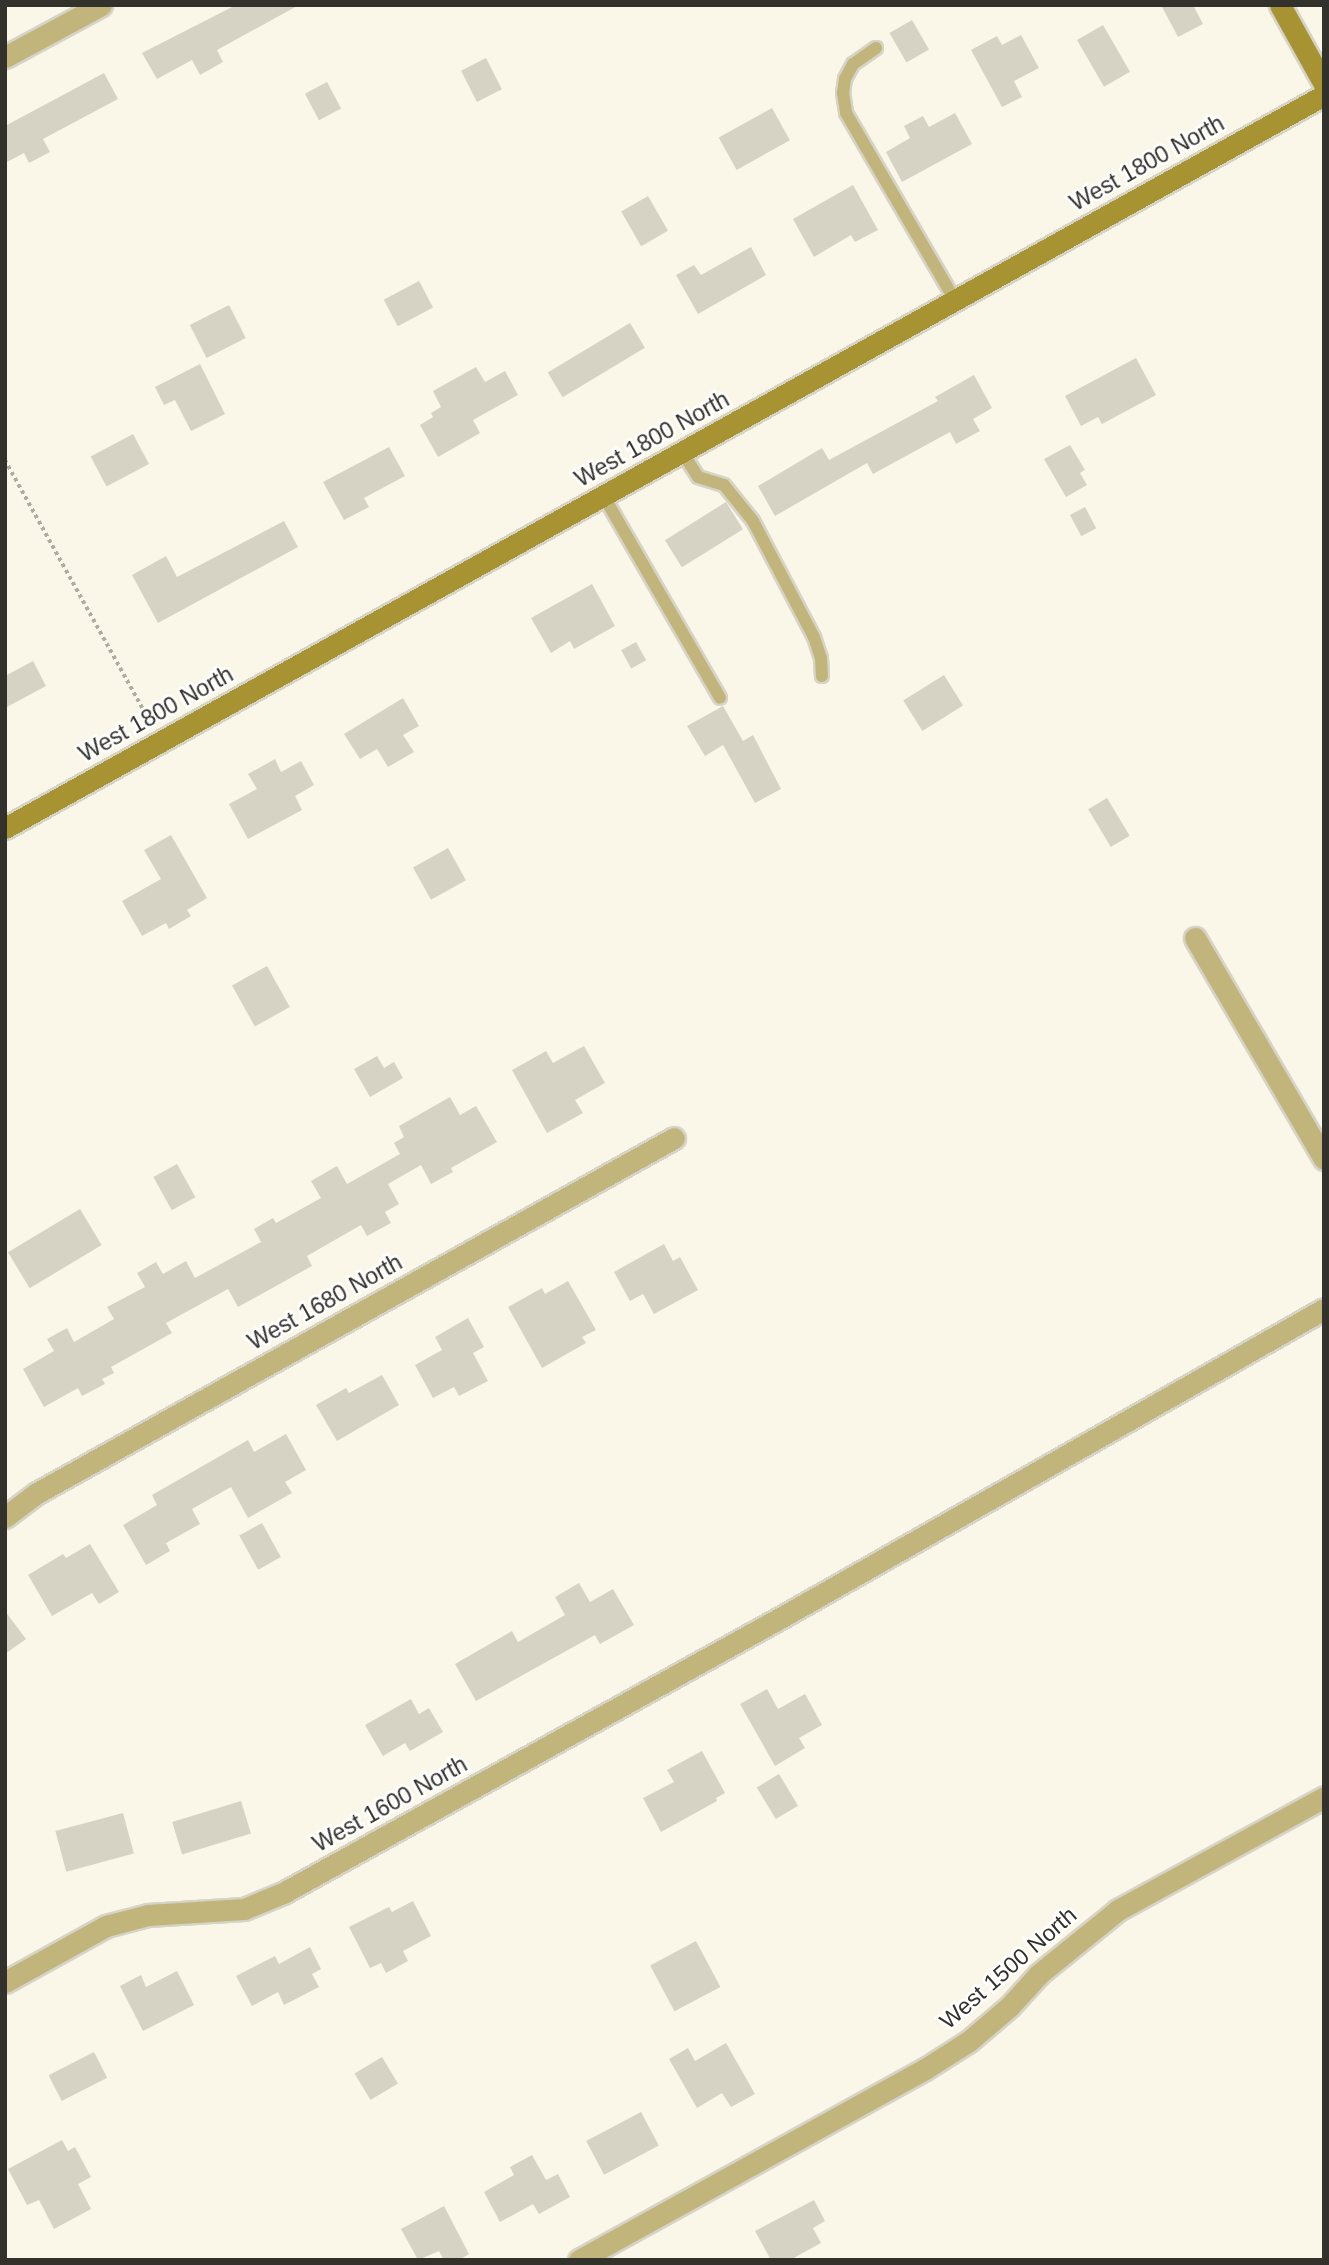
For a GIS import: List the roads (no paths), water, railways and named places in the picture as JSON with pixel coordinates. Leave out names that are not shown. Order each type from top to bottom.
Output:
[{"type":"main road","points":[[1280,5],[1324,84]]},
{"type":"main road","name":"West 1800 North","points":[[5,828],[1324,95]]},
{"type":"street","points":[[5,58],[100,5]]},
{"type":"street","points":[[1195,938],[1324,1159]]},
{"type":"street","name":"West 1680 North","points":[[5,1517],[37,1493],[674,1138]]},
{"type":"street","name":"West 1600 North","points":[[5,1982],[106,1926],[148,1915],[244,1909],[283,1893],[782,1617],[1324,1309]]},
{"type":"street","name":"West 1500 North","points":[[579,2260],[925,2069],[969,2040],[1010,2006],[1039,1974],[1118,1910],[1324,1797]]},
{"type":"lane","points":[[876,48],[853,64],[845,79],[843,93],[846,113],[955,300]]},
{"type":"lane","points":[[682,452],[698,477],[724,485],[752,521],[814,637],[821,658],[822,676]]},
{"type":"lane","points":[[603,495],[720,698]]}]
